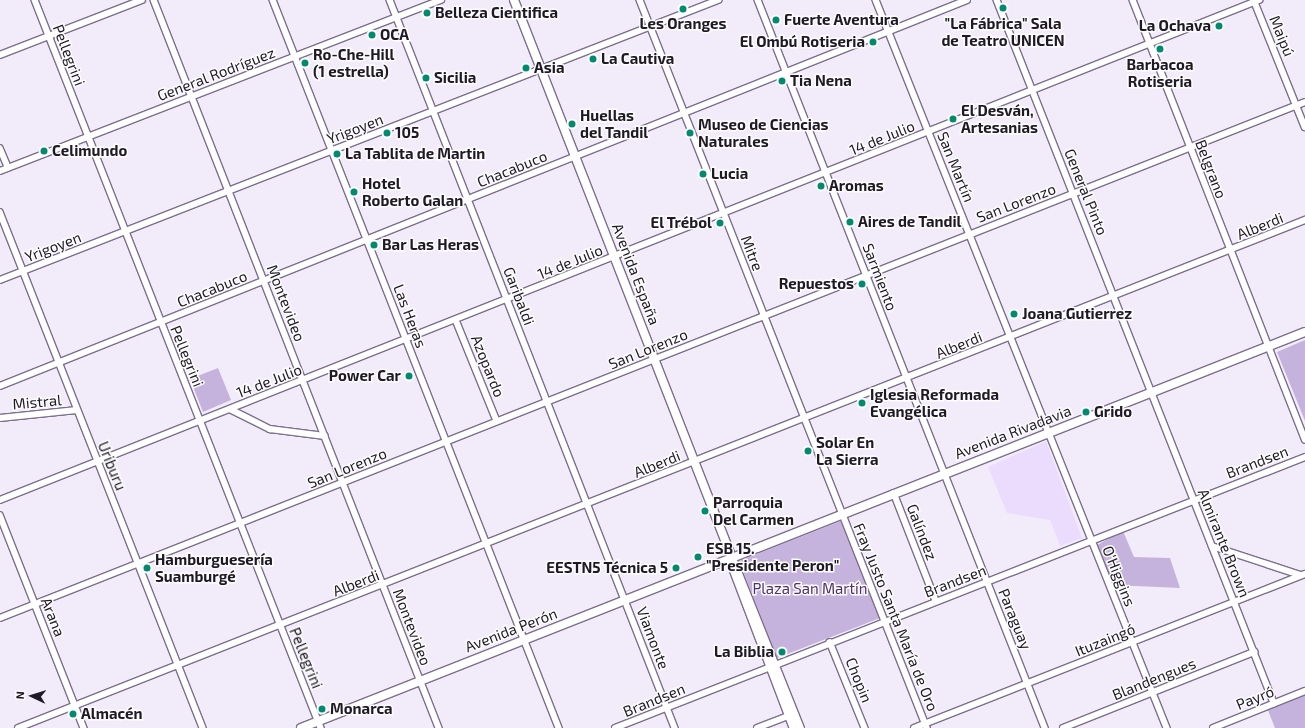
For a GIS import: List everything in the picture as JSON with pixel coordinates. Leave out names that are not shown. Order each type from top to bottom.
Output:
[{"type":"main road","name":"Avenida España","points":[[514,0],[732,558]]},
{"type":"main road","name":"Avenida Rivadavia","points":[[732,558],[1305,332]]},
{"type":"main road","name":"Avenida Perón","points":[[301,728],[320,725],[421,681],[732,558]]},
{"type":"street","name":"Pellegrini","points":[[35,0],[279,625],[320,725]]},
{"type":"street","points":[[0,55],[142,0]]},
{"type":"street","name":"Montevideo","points":[[154,0],[439,728]]},
{"type":"street","name":"Las Heras","points":[[273,0],[559,728]]},
{"type":"street","name":"Garibaldi","points":[[390,0],[626,601]]},
{"type":"street","name":"General Rodríguez","points":[[0,171],[441,0]]},
{"type":"street","name":"Mitre","points":[[640,0],[842,514]]},
{"type":"street","name":"Yrigoyen","points":[[0,280],[718,0]]},
{"type":"street","name":"Sarmiento","points":[[758,0],[944,474]]},
{"type":"street","name":"San Martín","points":[[876,0],[1047,433]]},
{"type":"street","name":"Chacabuco","points":[[0,386],[967,0]]},
{"type":"street","name":"General Pinto","points":[[998,0],[1152,393]]},
{"type":"street","name":"Belgrano","points":[[1133,0],[1229,251],[1305,440]]},
{"type":"street","name":"14 de Julio","points":[[0,500],[724,214],[1256,1]]},
{"type":"street","name":"Maipú","points":[[1256,1],[1305,127]]},
{"type":"street","name":"San Lorenzo","points":[[0,618],[1305,102]]},
{"type":"street","points":[[0,148],[8,167]]},
{"type":"street","name":"Uriburu","points":[[0,212],[58,363],[203,728]]},
{"type":"street","name":"Alberdi","points":[[18,728],[179,667],[279,625],[384,586],[1305,220]]},
{"type":"street","name":"Azopardo","points":[[456,320],[497,421]]},
{"type":"street","name":"Almirante Brown","points":[[1152,393],[1274,703]]},
{"type":"street","points":[[230,409],[270,429],[325,436]]},
{"type":"street","name":"Mistral","points":[[0,418],[77,410]]},
{"type":"street","name":"O'Higgins","points":[[1047,433],[1167,728]]},
{"type":"street","name":"Brandsen","points":[[615,728],[885,620],[987,582],[1305,457]]},
{"type":"street","name":"Paraguay","points":[[944,474],[1045,728]]},
{"type":"street","name":"Galíndez","points":[[894,493],[936,601]]},
{"type":"street","name":"Fray Justo Santa María de Oro","points":[[842,514],[926,726]]},
{"type":"street","name":"Arana","points":[[0,515],[84,728]]},
{"type":"street","points":[[1212,546],[1303,574]]},
{"type":"street","points":[[732,558],[731,565],[772,665],[800,728]]},
{"type":"street","name":"Ituzaingó","points":[[914,728],[926,726],[1303,574]]},
{"type":"street","name":"Viamonte","points":[[626,601],[675,728]]},
{"type":"street","name":"Chopin","points":[[830,642],[865,728]]},
{"type":"street","name":"Blandengues","points":[[1063,728],[1254,652]]},
{"type":"street","points":[[772,665],[793,728]]},
{"type":"street","name":"Payró","points":[[1213,728],[1305,691]]},
{"type":"street","points":[[757,728],[788,716]]},
{"type":"shaded area","points":[[1046,441],[1082,538],[1060,546],[1050,520],[1007,513],[988,467]]},
{"type":"green space","points":[[1305,340],[1305,421],[1277,352]]},
{"type":"green space","points":[[218,368],[231,400],[203,412],[190,379]]},
{"type":"green space","name":"Plaza San Martín","points":[[841,521],[880,618],[777,658],[739,561]]},
{"type":"green space","points":[[1123,531],[1134,557],[1170,558],[1180,588],[1112,585],[1097,545]]},
{"type":"green space","points":[[1305,693],[1305,728],[1275,728],[1267,708]]},
{"type":"place","name":"\"La Fábrica\" Sala de Teatro UNICEN","points":[[1003,8]]},
{"type":"place","name":"Les Oranges","points":[[683,9]]},
{"type":"place","name":"Belleza Cientifica","points":[[427,13]]},
{"type":"place","name":"Fuerte Aventura","points":[[776,20]]},
{"type":"place","name":"La Ochava","points":[[1219,26]]},
{"type":"place","name":"OCA","points":[[372,35]]},
{"type":"place","name":"El Ombú Rotiseria","points":[[873,42]]},
{"type":"place","name":"Barbacoa Rotiseria","points":[[1160,49]]},
{"type":"place","name":"La Cautiva","points":[[593,59]]},
{"type":"place","name":"Ro-Che-Hill (1 estrella)","points":[[305,63]]},
{"type":"place","name":"Asia","points":[[526,68]]},
{"type":"place","name":"Sicilia","points":[[426,78]]},
{"type":"place","name":"Tia Nena","points":[[782,81]]},
{"type":"place","name":"El Desván, Artesanias","points":[[953,119]]},
{"type":"place","name":"Huellas del Tandil","points":[[572,124]]},
{"type":"place","name":"105","points":[[387,133]]},
{"type":"place","name":"Museo de Ciencias Naturales","points":[[690,133]]},
{"type":"place","name":"Celimundo","points":[[44,151]]},
{"type":"place","name":"La Tablita de Martin","points":[[337,154]]},
{"type":"place","name":"Lucia","points":[[703,174]]},
{"type":"place","name":"Aromas","points":[[821,186]]},
{"type":"place","name":"Hotel Roberto Galan","points":[[354,192]]},
{"type":"place","name":"Aires de Tandil","points":[[850,222]]},
{"type":"place","name":"El Trébol","points":[[720,223]]},
{"type":"place","name":"Bar Las Heras","points":[[374,245]]},
{"type":"place","name":"Repuestos","points":[[862,284]]},
{"type":"place","name":"Joana Gutierrez","points":[[1014,314]]},
{"type":"place","name":"Power Car","points":[[409,376]]},
{"type":"place","name":"Iglesia Reformada Evangélica","points":[[862,403]]},
{"type":"place","name":"Grido","points":[[1086,412]]},
{"type":"place","name":"Solar En La Sierra","points":[[808,451]]},
{"type":"place","name":"Parroquia Del Carmen","points":[[705,511]]},
{"type":"place","name":"ESB 15. \"Presidente Peron\"","points":[[698,557]]},
{"type":"place","name":"Hamburguesería Suamburgé","points":[[147,568]]},
{"type":"place","name":"EESTN5 Técnica 5","points":[[676,568]]},
{"type":"place","name":"La Biblia","points":[[782,652]]},
{"type":"place","name":"Monarca","points":[[322,709]]},
{"type":"place","name":"Almacén","points":[[73,714]]}]
